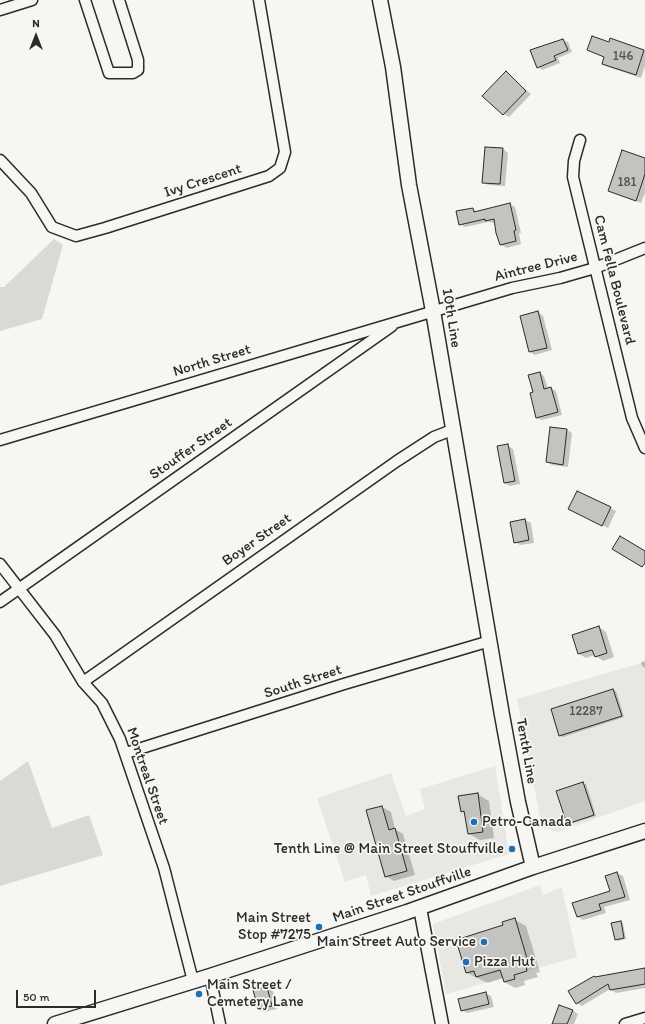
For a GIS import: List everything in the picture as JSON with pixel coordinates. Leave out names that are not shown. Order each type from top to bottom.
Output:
[{"type":"main road","name":"10th Line","points":[[380,0],[393,67],[409,185],[433,311],[452,430],[490,641]]},
{"type":"main road","name":"Tenth Line","points":[[490,641],[518,802],[533,867]]},
{"type":"main road","name":"Main Street Stouffville","points":[[55,1024],[210,976],[420,908],[533,867],[645,831]]},
{"type":"street","points":[[0,10],[32,0]]},
{"type":"street","points":[[85,0],[109,72],[133,73],[138,70],[138,60],[119,0]]},
{"type":"street","name":"Ivy Crescent","points":[[0,160],[31,193],[52,227],[76,236],[268,176],[280,168],[285,152],[258,0]]},
{"type":"street","name":"Cam Fella Boulevard","points":[[580,140],[574,161],[573,177],[632,418],[645,448]]},
{"type":"street","name":"Aintree Drive","points":[[433,311],[512,288],[560,278],[595,268],[645,248]]},
{"type":"street","name":"North Street","points":[[0,440],[433,311]]},
{"type":"street","name":"Stouffer Street","points":[[0,602],[398,322]]},
{"type":"street","name":"Boyer Street","points":[[83,682],[397,461],[434,437],[452,430]]},
{"type":"street","name":"Montreal Street","points":[[0,564],[55,635],[83,682],[102,703],[126,753],[146,818],[164,868],[194,981]]},
{"type":"street","name":"South Street","points":[[126,753],[344,684],[490,641]]},
{"type":"street","points":[[420,908],[442,1024]]},
{"type":"street","points":[[210,976],[220,1024]]},
{"type":"street","points":[[625,1024],[645,1018]]},
{"type":"shaded area","points":[[54,239],[63,245],[42,319],[0,331],[0,287],[4,287]]},
{"type":"shaded area","points":[[645,662],[645,801],[558,832],[544,828],[541,822],[517,699]]},
{"type":"shaded area","points":[[28,761],[52,828],[89,815],[103,855],[0,886],[0,781]]},
{"type":"shaded area","points":[[495,766],[509,854],[371,896],[366,875],[345,882],[317,798],[391,773],[406,816],[425,809],[420,789]]},
{"type":"shaded area","points":[[540,885],[543,895],[562,887],[577,957],[446,994],[433,924]]},
{"type":"building","points":[[592,36],[609,42],[610,38],[644,50],[636,75],[602,64],[604,57],[587,50]]},
{"type":"building","points":[[563,39],[568,50],[554,56],[556,60],[537,68],[530,50]]},
{"type":"building","points":[[506,71],[526,91],[503,115],[482,96]]},
{"type":"building","points":[[485,147],[503,148],[500,184],[482,183]]},
{"type":"building","points":[[622,150],[645,158],[645,174],[636,201],[608,191]]},
{"type":"building","points":[[510,203],[516,230],[514,231],[516,241],[500,245],[494,219],[485,221],[485,219],[459,225],[456,211],[473,208],[474,212]]},
{"type":"building","points":[[538,311],[547,348],[529,352],[520,316]]},
{"type":"building","points":[[540,372],[544,389],[551,387],[558,412],[536,418],[530,393],[533,392],[528,375]]},
{"type":"building","points":[[550,427],[567,429],[563,465],[546,462]]},
{"type":"building","points":[[508,444],[515,481],[504,483],[497,446]]},
{"type":"building","points":[[577,491],[611,507],[602,526],[568,509]]},
{"type":"building","points":[[525,519],[529,540],[514,543],[510,522]]},
{"type":"building","points":[[620,536],[645,551],[645,563],[642,567],[612,549]]},
{"type":"building","points":[[599,626],[607,653],[595,657],[592,650],[578,654],[572,635]]},
{"type":"building","points":[[613,689],[622,716],[559,736],[551,709]]},
{"type":"building","points":[[583,782],[594,815],[567,824],[556,791]]},
{"type":"building","name":"Petro-Canada","points":[[478,793],[483,832],[468,834],[464,811],[461,812],[458,796]]},
{"type":"building","points":[[382,806],[389,830],[395,828],[407,871],[385,877],[366,810]]},
{"type":"building","points":[[617,872],[625,897],[599,904],[601,910],[577,917],[572,903],[610,891],[605,876]]},
{"type":"building","points":[[515,918],[529,965],[526,966],[527,971],[514,975],[515,979],[504,982],[500,970],[476,977],[474,971],[466,973],[456,940],[503,925],[502,922]]},
{"type":"building","points":[[621,921],[624,938],[615,940],[611,923]]},
{"type":"building","points":[[645,968],[645,984],[610,990],[608,984],[576,1004],[568,991],[594,976]]},
{"type":"building","points":[[267,987],[272,1006],[258,1009],[253,990]]},
{"type":"building","points":[[486,992],[489,1004],[461,1011],[458,999]]},
{"type":"building","points":[[559,1005],[573,1010],[567,1024],[552,1024]]},
{"type":"place","name":"Petro-Canada","points":[[474,822]]},
{"type":"place","name":"Tenth Line @ Main Street Stouffville","points":[[512,849]]},
{"type":"place","name":"Main Street Stop #7275","points":[[319,927]]},
{"type":"place","name":"Main Street Auto Service","points":[[484,942]]},
{"type":"place","name":"Pizza Hut","points":[[466,962]]},
{"type":"place","name":"Main Street / Cemetery Lane","points":[[199,994]]}]
